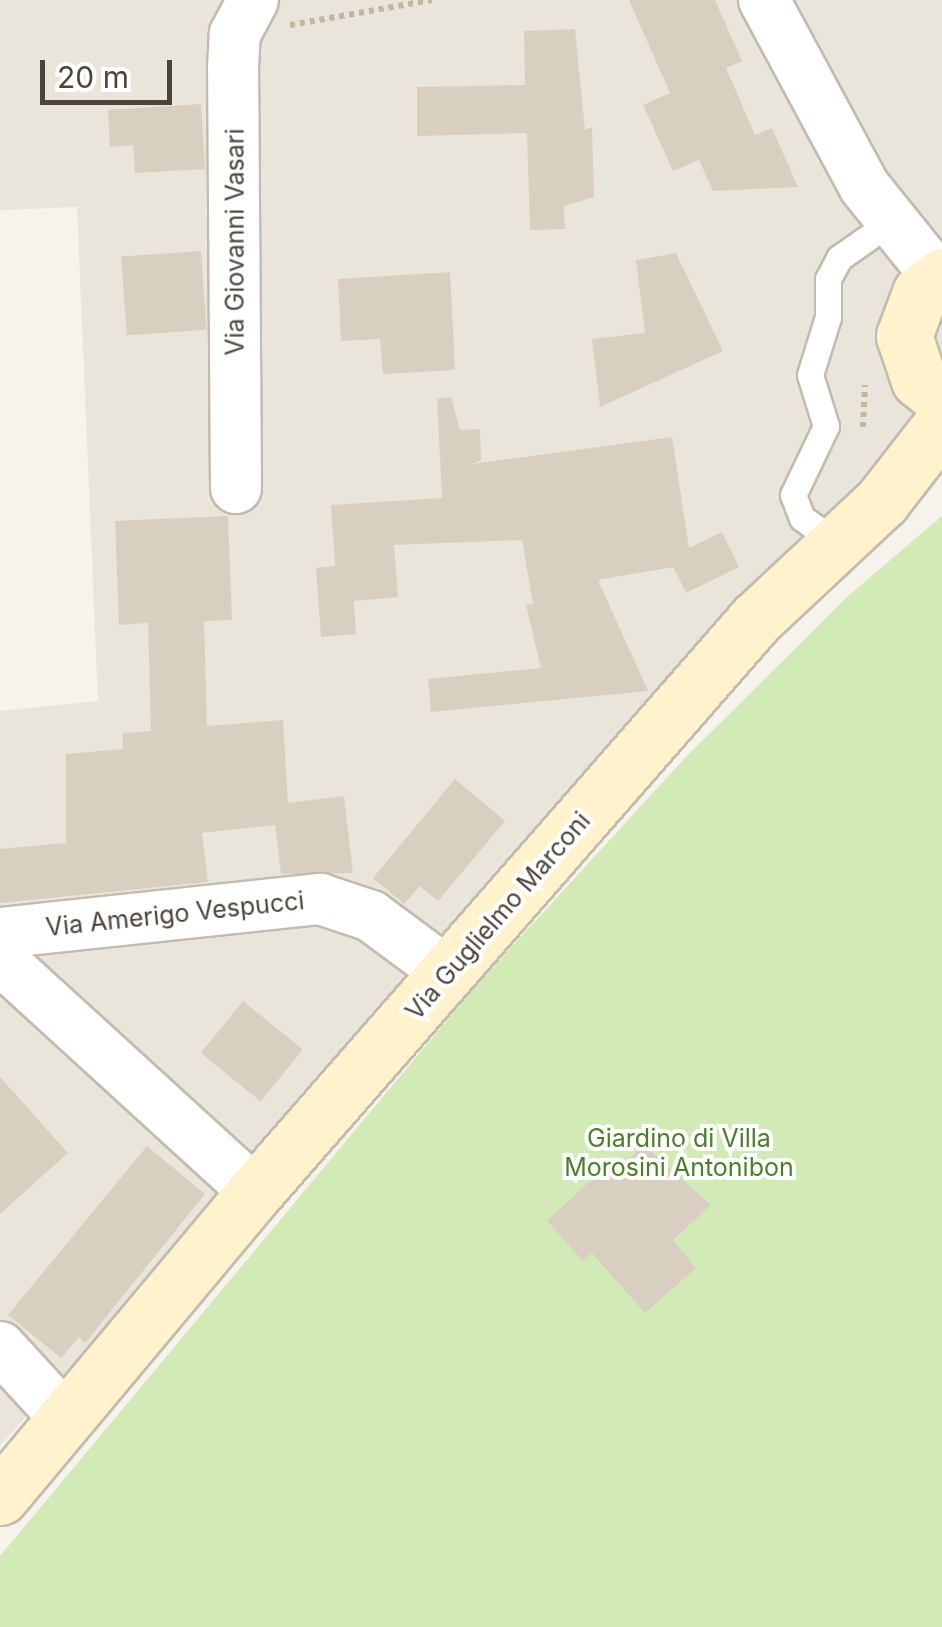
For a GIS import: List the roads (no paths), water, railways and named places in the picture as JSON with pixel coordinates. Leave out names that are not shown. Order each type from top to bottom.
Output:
[{"type":"street","points":[[764,0],[889,223],[940,277],[914,303],[904,336],[919,380],[942,398]]},
{"type":"street","name":"Via Giovanni Vasari","points":[[236,488],[234,68],[246,9]]},
{"type":"street","name":"Via Guglielmo Marconi","points":[[0,1498],[256,1192],[756,619],[882,501],[942,424]]},
{"type":"street","name":"Via Amerigo Vespucci","points":[[0,933],[320,899],[371,916],[448,973]]},
{"type":"street","points":[[0,959],[256,1192]]},
{"type":"street","points":[[0,1347],[66,1418]]},
{"type":"lane","points":[[837,543],[802,518],[793,495],[826,426],[810,374],[828,317],[834,268],[889,223]]},
{"type":"park label","name":"Giardino di Villa Morosini Antonibon","points":[[679,1154]]}]
